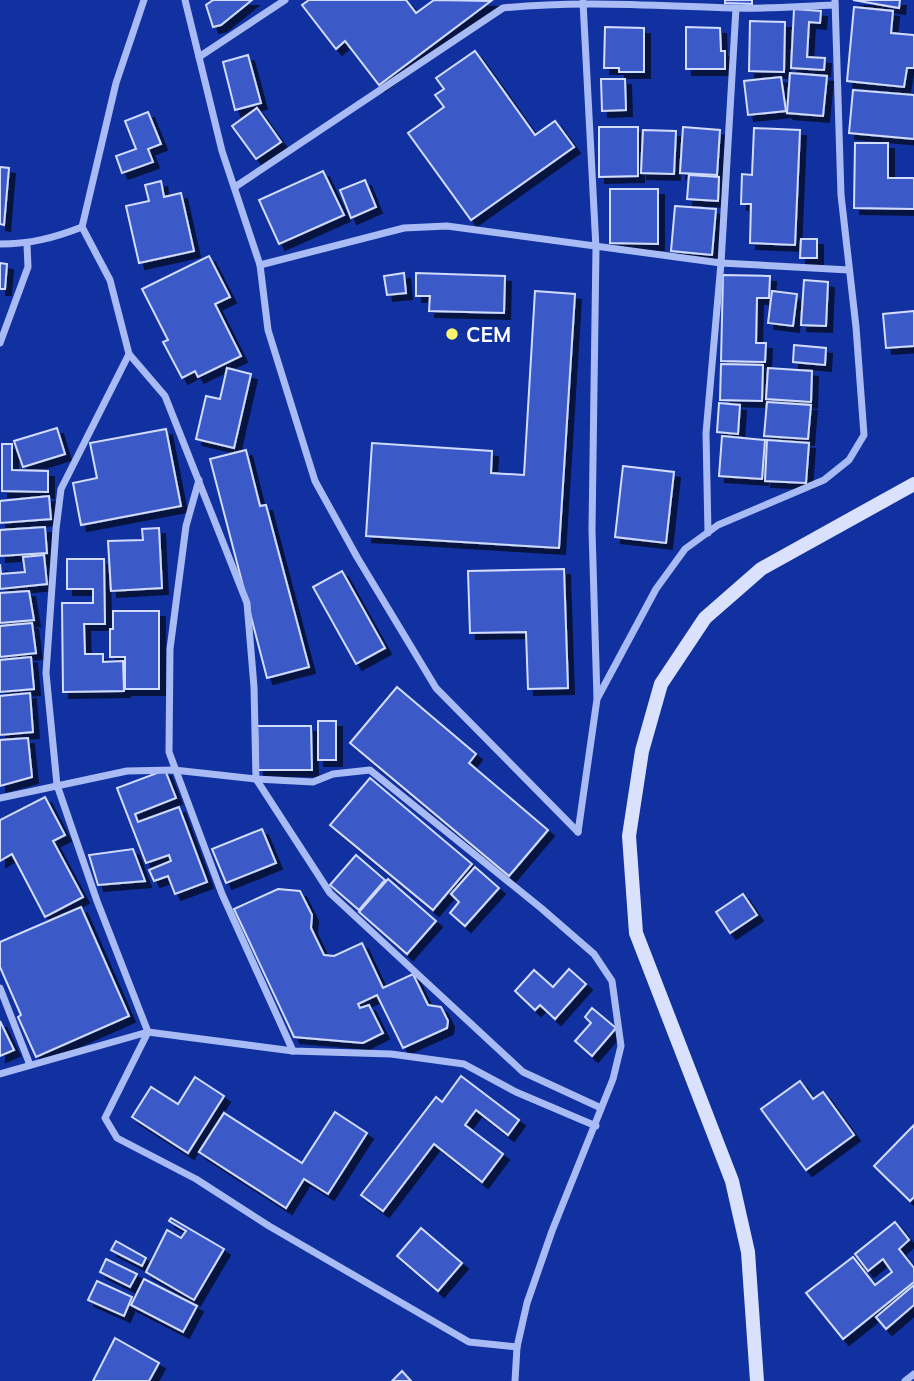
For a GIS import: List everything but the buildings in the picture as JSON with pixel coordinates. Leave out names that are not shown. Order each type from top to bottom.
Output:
[{"type":"main road","points":[[757,1381],[748,1252],[732,1181],[636,933],[629,836],[642,751],[661,684],[705,618],[761,569],[914,484]]},
{"type":"street","points":[[144,0],[116,83],[82,227],[110,280],[129,354],[165,396],[247,603],[254,687],[256,779],[330,893],[523,1072],[601,1108]]},
{"type":"street","points":[[185,0],[222,151],[260,265],[268,330],[315,481],[436,688],[578,832],[597,699],[592,530],[596,248],[583,2]]},
{"type":"street","points":[[199,57],[285,0]]},
{"type":"street","points":[[235,187],[503,8],[533,3],[583,2],[736,8],[835,3],[841,195],[864,435],[849,460],[824,480],[718,525],[685,549],[656,589],[597,699]]},
{"type":"street","points":[[708,533],[706,433],[721,263],[736,8]]},
{"type":"street","points":[[260,265],[404,228],[447,226],[721,263],[849,271]]},
{"type":"street","points":[[0,244],[27,244],[51,239],[82,227]]},
{"type":"street","points":[[0,343],[28,267],[27,244]]},
{"type":"street","points":[[129,354],[61,489],[46,673],[57,785],[97,901],[148,1032],[105,1118],[117,1138],[196,1179],[269,1226],[469,1342],[517,1347]]},
{"type":"street","points":[[199,479],[186,526],[170,649],[169,752],[222,894],[293,1051]]},
{"type":"street","points":[[0,798],[127,771],[174,770],[313,782],[333,774],[370,770],[594,954],[612,981],[621,1046],[613,1080],[552,1231],[527,1303],[517,1347],[515,1381]]},
{"type":"street","points":[[0,988],[30,1065]]},
{"type":"street","points":[[0,1074],[148,1032],[293,1051],[391,1054],[464,1065],[516,1092],[596,1126]]},
{"type":"street","points":[[905,1381],[914,1374]]},
{"type":"place","name":"CEM","points":[[452,334]]}]
